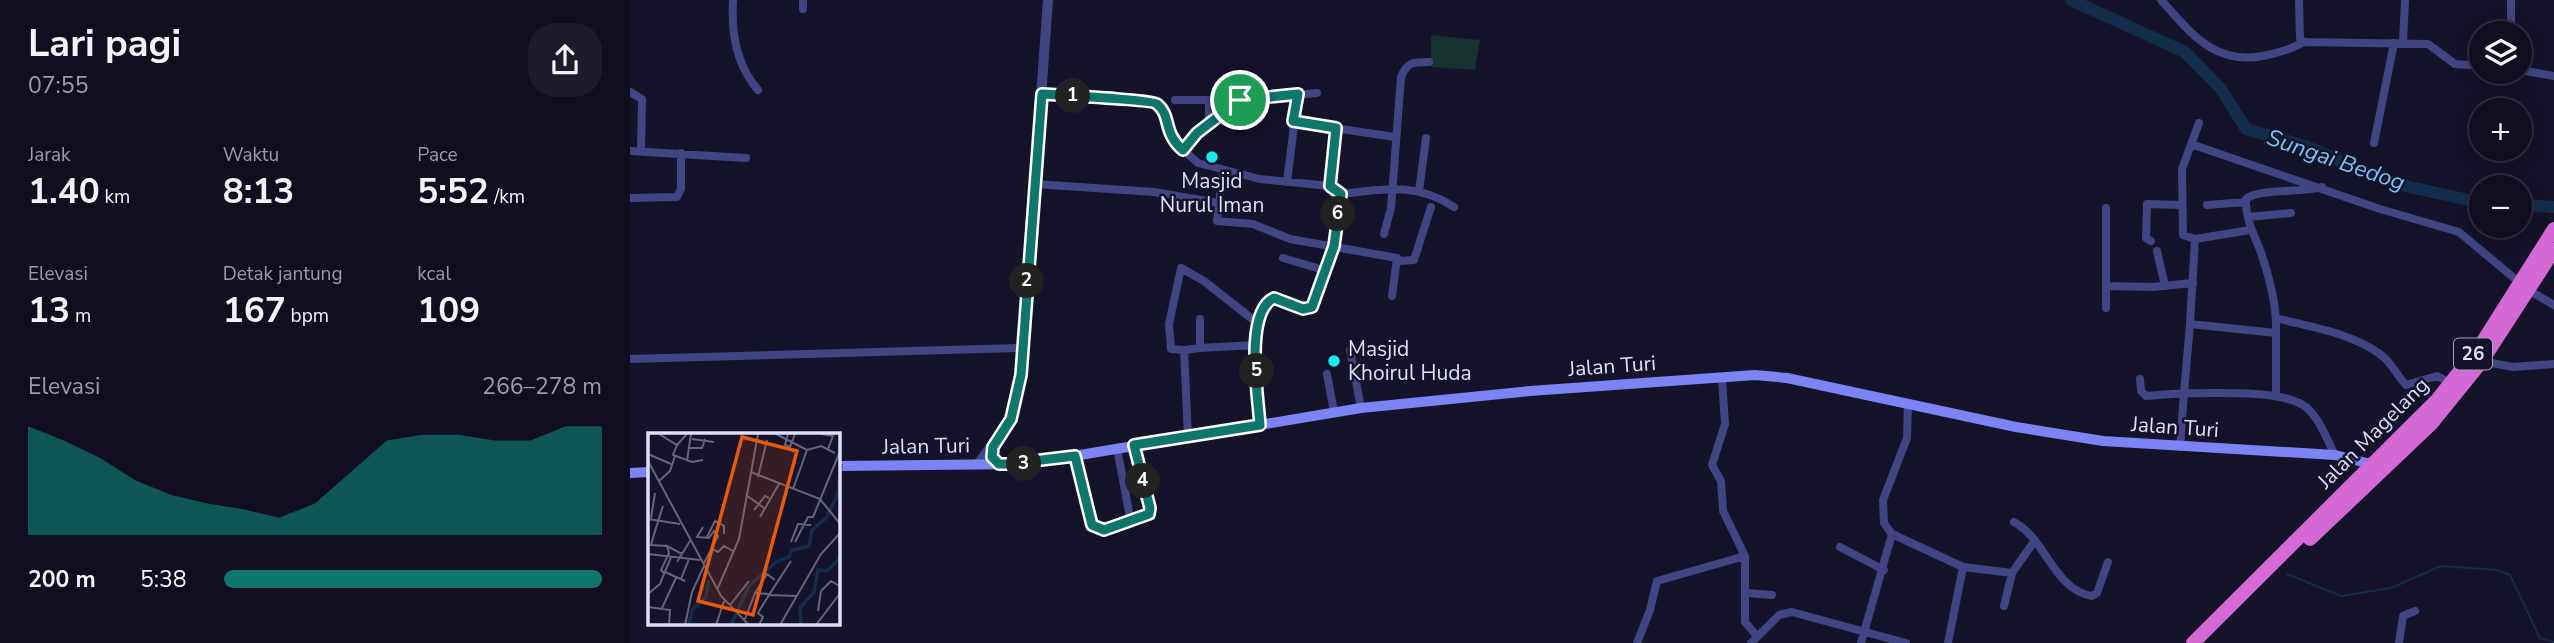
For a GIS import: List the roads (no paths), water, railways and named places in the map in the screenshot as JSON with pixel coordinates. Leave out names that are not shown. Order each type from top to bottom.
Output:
[{"type":"highway","name":"Jalan Magelang","points":[[2193,643],[2379,466],[2431,424],[2482,361],[2525,287],[2554,229]]},
{"type":"highway","name":"Jalan Magelang","points":[[2204,643],[2379,466],[2451,383],[2554,250]]},
{"type":"main road","name":"Jalan Turi","points":[[840,466],[999,464],[1075,456],[1361,408],[1530,391],[1755,375],[1787,378],[2095,440],[2335,455],[2379,466]]},
{"type":"main road","points":[[630,473],[648,472]]},
{"type":"street","points":[[733,0],[737,54],[747,77],[758,90]]},
{"type":"street","points":[[978,464],[1011,419],[1021,375],[1048,0]]},
{"type":"street","points":[[2161,0],[2203,46],[2217,53],[2255,57],[2290,51],[2304,43],[2428,44],[2455,64],[2469,65]]},
{"type":"street","points":[[2299,0],[2301,39],[2304,43]]},
{"type":"street","points":[[2374,143],[2399,43],[2405,0]]},
{"type":"street","points":[[2511,0],[2511,21]]},
{"type":"street","points":[[1384,234],[1391,208],[1390,188],[1401,76],[1406,66],[1413,62],[1429,62]]},
{"type":"street","points":[[2532,72],[2554,76]]},
{"type":"street","points":[[630,92],[642,99],[641,151]]},
{"type":"street","points":[[1183,150],[1209,123],[1240,100],[1317,93]]},
{"type":"street","points":[[1042,94],[1151,100],[1165,114],[1172,140],[1198,163],[1223,171],[1330,186],[1341,194],[1390,188],[1419,191],[1435,195],[1454,207]]},
{"type":"street","points":[[1287,182],[1298,94]]},
{"type":"street","points":[[1175,100],[1209,100],[1209,123]]},
{"type":"street","points":[[1293,121],[1395,137]]},
{"type":"street","points":[[2199,123],[2182,169],[2183,235],[2195,239],[2250,230]]},
{"type":"street","points":[[1330,186],[1336,128]]},
{"type":"street","points":[[1419,191],[1426,138]]},
{"type":"street","points":[[2191,144],[2380,209],[2459,232],[2525,287],[2554,305]]},
{"type":"street","points":[[630,151],[746,158]]},
{"type":"street","points":[[630,198],[677,197],[681,189],[681,153]]},
{"type":"street","points":[[1223,171],[1217,221],[1253,224],[1285,238],[1397,258],[1399,261],[1414,260],[1431,206]]},
{"type":"street","points":[[1035,184],[1153,191],[1219,203]]},
{"type":"street","points":[[2207,205],[2246,202],[2255,194],[2305,192],[2322,187]]},
{"type":"street","points":[[1260,425],[1256,322],[1269,301],[1274,298],[1303,309],[1312,307],[1334,246],[1341,194]]},
{"type":"street","points":[[2246,202],[2250,230],[2264,260],[2276,318],[2276,396]]},
{"type":"street","points":[[2151,242],[2146,238],[2147,204],[2182,205]]},
{"type":"street","points":[[2106,208],[2106,308]]},
{"type":"street","points":[[2248,217],[2291,214]]},
{"type":"street","points":[[2180,447],[2195,239]]},
{"type":"street","points":[[2157,251],[2165,286]]},
{"type":"street","points":[[1283,258],[1324,270]]},
{"type":"street","points":[[1392,296],[1399,261]]},
{"type":"street","points":[[1256,322],[1205,281],[1181,268],[1168,336],[1171,349],[1256,345]]},
{"type":"street","points":[[2106,286],[2193,284]]},
{"type":"street","points":[[2276,318],[2330,332],[2370,348],[2381,355],[2409,386],[2437,376],[2451,383]]},
{"type":"street","points":[[1200,319],[1200,348]]},
{"type":"street","points":[[2190,324],[2276,333]]},
{"type":"street","points":[[630,359],[1022,348]]},
{"type":"street","points":[[1184,350],[1188,436]]},
{"type":"street","points":[[1350,350],[1361,408]]},
{"type":"street","points":[[2482,361],[2513,367],[2554,364]]},
{"type":"street","points":[[1327,374],[1334,412]]},
{"type":"street","points":[[1722,378],[1724,424],[1713,457],[1721,481],[1723,511],[1745,556],[1746,625],[1753,639],[1779,615],[1792,612],[1906,643]]},
{"type":"street","points":[[2140,379],[2141,391],[2146,396],[2184,393],[2276,396],[2303,405],[2316,420],[2335,455]]},
{"type":"street","points":[[1908,403],[1907,438],[1883,500],[1884,523],[1892,534],[1963,567],[2012,573]]},
{"type":"street","points":[[996,443],[992,457],[999,464]]},
{"type":"street","points":[[1075,456],[1092,525],[1104,530],[1145,517],[1150,508],[1134,445]]},
{"type":"street","points":[[1117,448],[1131,523]]},
{"type":"street","points":[[2014,522],[2035,540],[2070,587],[2080,594],[2092,596],[2097,593],[2108,562]]},
{"type":"street","points":[[1861,643],[1884,570],[1892,534]]},
{"type":"street","points":[[2004,607],[2012,573],[2035,540]]},
{"type":"street","points":[[1840,547],[1884,570]]},
{"type":"street","points":[[1637,643],[1657,581],[1745,556]]},
{"type":"street","points":[[1948,643],[1963,567]]},
{"type":"street","points":[[1747,593],[1772,595]]},
{"type":"street","points":[[2399,643],[2403,616],[2415,611]]},
{"type":"waterway","name":"Sungai Bedog","points":[[2071,0],[2185,52],[2221,89],[2246,129],[2308,147],[2392,183],[2469,200]]},
{"type":"waterway","name":"Sungai Bedog","points":[[2532,206],[2554,207]]},
{"type":"waterway","points":[[2287,574],[2341,596],[2391,588],[2441,566],[2497,570],[2510,575],[2540,638],[2554,642]]},
{"type":"place","name":"Masjid Nurul Iman","points":[[1212,157]]},
{"type":"place","name":"Masjid Khoirul Huda","points":[[1334,361]]}]
